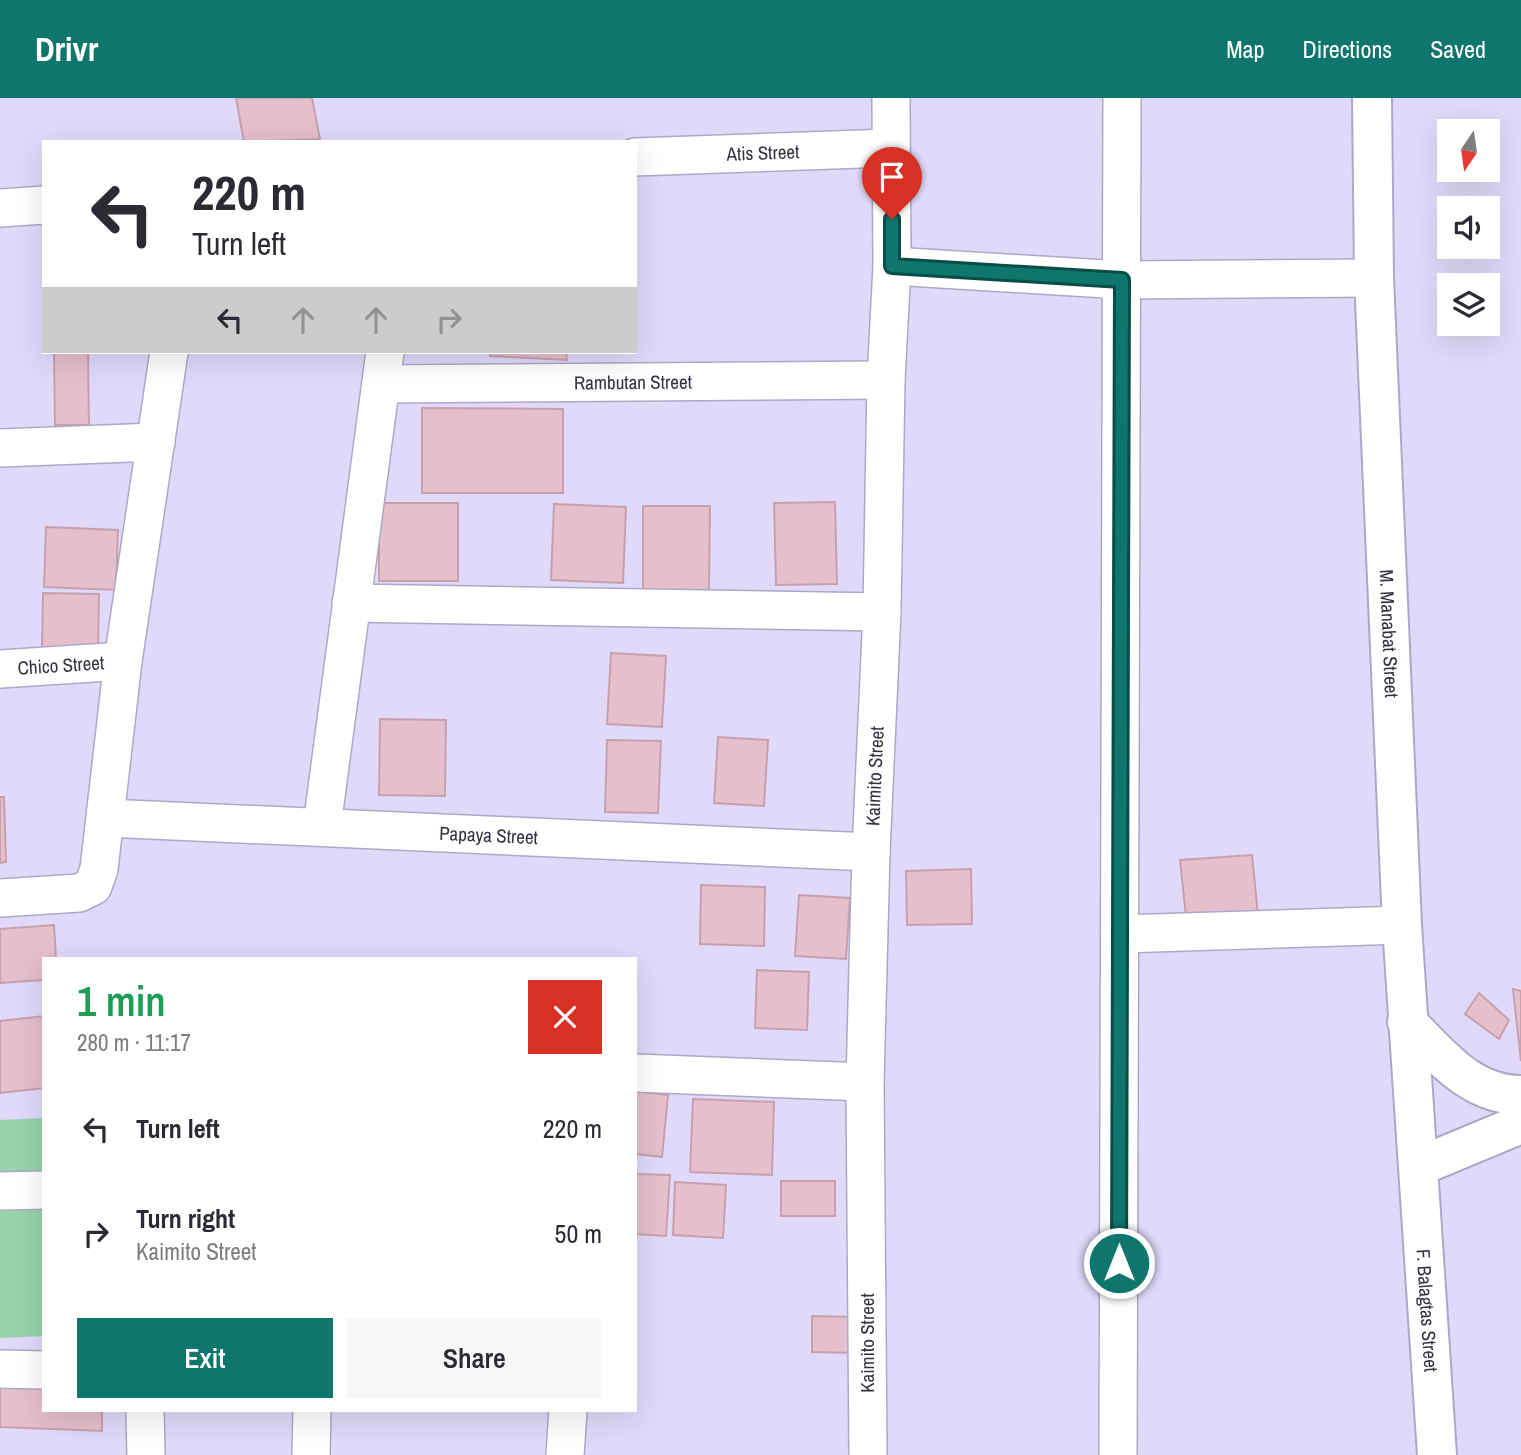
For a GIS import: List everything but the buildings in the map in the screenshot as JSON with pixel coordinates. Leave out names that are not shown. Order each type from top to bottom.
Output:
[{"type":"main road","name":"M. Manabat Street","points":[[1372,98],[1374,278],[1402,925],[1407,1022],[1420,1166]]},
{"type":"main road","points":[[1407,1022],[1464,1077],[1500,1095],[1521,1095]]},
{"type":"main road","points":[[1420,1166],[1521,1124]]},
{"type":"main road","name":"F. Balagtas Street","points":[[1420,1166],[1437,1455]]},
{"type":"street","name":"Kaimito Street","points":[[868,1455],[865,1082],[871,852],[882,612],[886,380],[892,266],[891,98]]},
{"type":"street","points":[[1118,1455],[1122,98]]},
{"type":"street","name":"Atis Street","points":[[637,157],[890,148]]},
{"type":"street","points":[[0,208],[42,205]]},
{"type":"street","points":[[892,266],[1122,280],[1374,278]]},
{"type":"street","points":[[0,898],[79,893],[93,886],[99,869],[123,661],[169,354]]},
{"type":"street","points":[[322,827],[383,368]]},
{"type":"street","name":"Rambutan Street","points":[[383,368],[886,380]]},
{"type":"street","points":[[0,448],[156,442]]},
{"type":"street","points":[[351,603],[882,612]]},
{"type":"street","name":"Chico Street","points":[[0,669],[123,661]]},
{"type":"street","name":"Papaya Street","points":[[106,818],[871,852]]},
{"type":"street","points":[[1121,934],[1402,925]]},
{"type":"street","points":[[637,1073],[865,1082]]},
{"type":"street","points":[[0,1192],[42,1190]]},
{"type":"street","points":[[0,1369],[42,1370]]},
{"type":"street","points":[[145,1412],[146,1455]]},
{"type":"street","points":[[312,1412],[312,1455]]},
{"type":"street","points":[[565,1455],[568,1412]]},
{"type":"green space","points":[[42,1118],[42,1336],[0,1338],[0,1120]]},
{"type":"route","points":[[892,219],[892,266],[1122,280],[1119,1263]]}]
